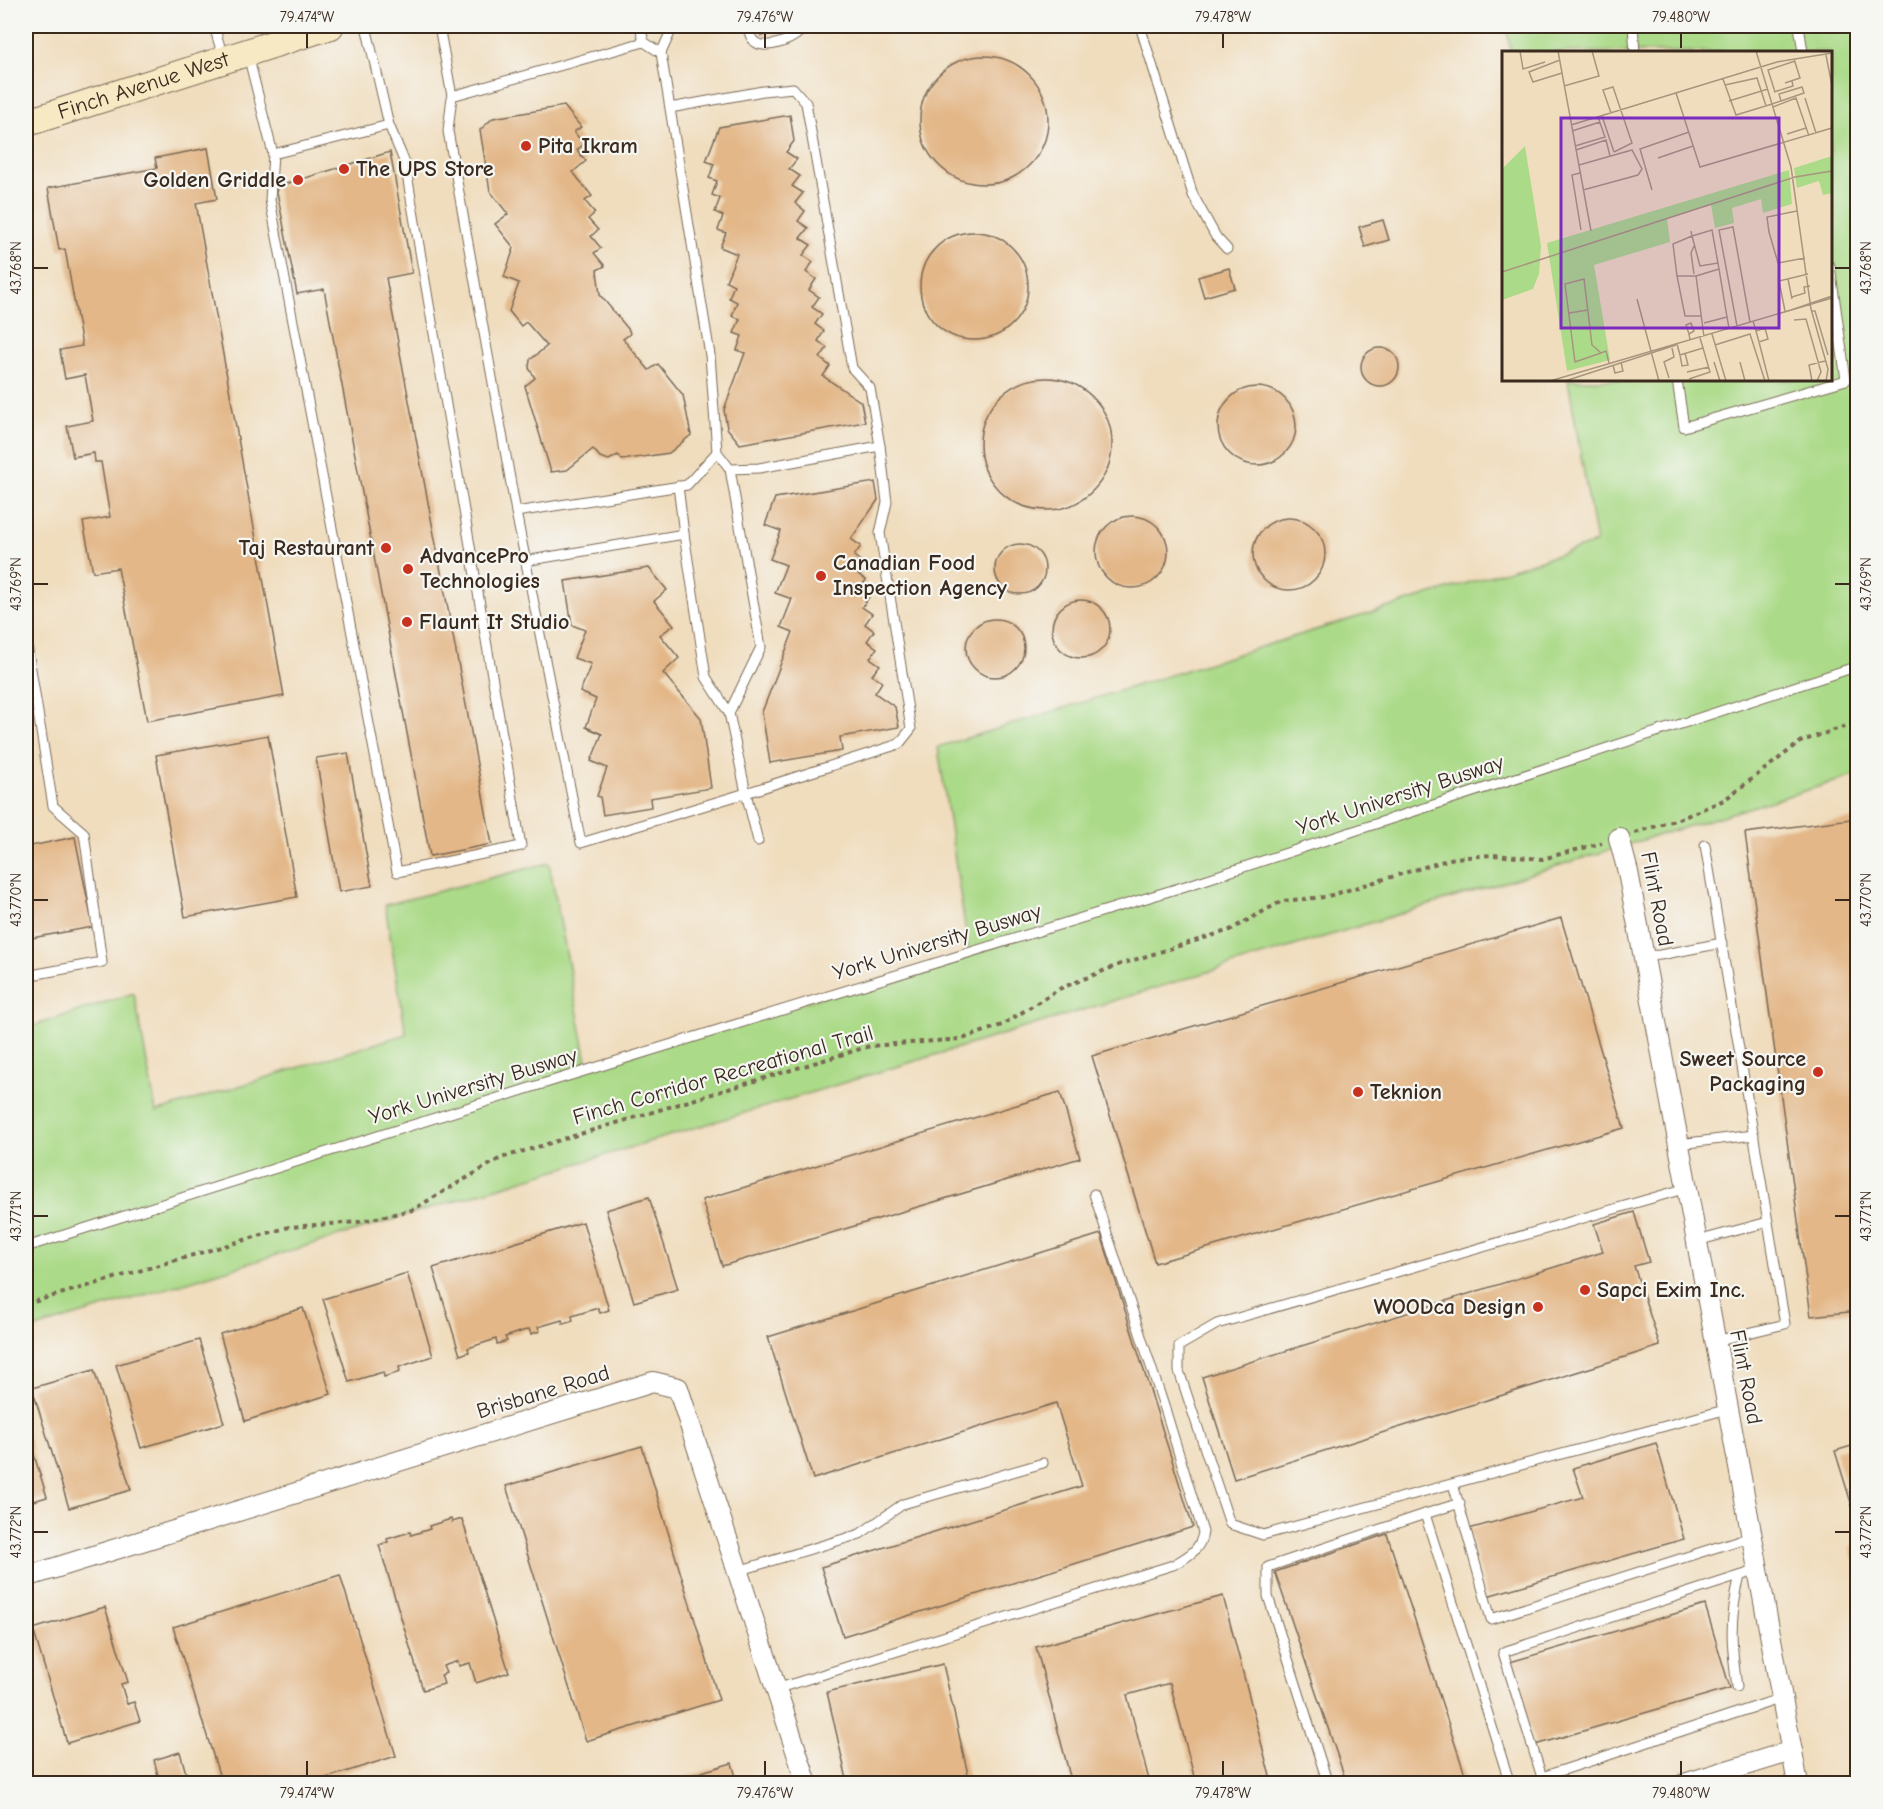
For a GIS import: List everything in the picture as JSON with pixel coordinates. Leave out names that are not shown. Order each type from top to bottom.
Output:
[{"type":"main road","name":"Finch Avenue West","points":[[26,123],[235,56],[280,37],[330,26]]},
{"type":"street","name":"Flint Road","points":[[1619,838],[1625,858],[1752,1536],[1749,1573],[1782,1698],[1798,1784]]},
{"type":"street","name":"Brisbane Road","points":[[26,1577],[653,1382],[678,1388],[807,1784]]},
{"type":"street","points":[[1684,1784],[1792,1751]]},
{"type":"lane","points":[[214,26],[235,56],[273,154],[270,200],[397,872],[521,846],[405,163],[389,125],[366,26]]},
{"type":"lane","points":[[439,26],[452,96],[448,131],[525,561],[581,843],[899,744],[911,729],[880,533],[887,502],[880,446],[870,388],[852,368],[806,103],[793,88],[763,91],[670,108]]},
{"type":"lane","points":[[640,26],[644,42],[661,53]]},
{"type":"lane","points":[[668,26],[670,33],[661,53],[710,355],[717,452],[730,469],[761,647],[729,713]]},
{"type":"lane","points":[[747,26],[753,41],[767,46],[795,37],[802,32],[803,26]]},
{"type":"lane","points":[[1140,26],[1193,195],[1216,237],[1227,249]]},
{"type":"lane","points":[[1633,26],[1635,51]]},
{"type":"lane","points":[[1799,26],[1803,51]]},
{"type":"lane","points":[[452,96],[644,42]]},
{"type":"lane","points":[[273,154],[389,125]]},
{"type":"lane","points":[[1677,381],[1684,427],[1846,380],[1832,280]]},
{"type":"lane","points":[[730,469],[759,468],[880,446]]},
{"type":"lane","points":[[516,512],[687,485],[717,452]]},
{"type":"lane","points":[[678,486],[706,677],[729,713],[758,841]]},
{"type":"lane","points":[[525,561],[684,534]]},
{"type":"lane","points":[[26,638],[53,806],[84,833],[102,962],[26,976]]},
{"type":"lane","name":"York University Busway","points":[[26,1247],[1203,880],[1857,666]]},
{"type":"lane","points":[[1706,845],[1785,1324],[1715,1341]]},
{"type":"lane","points":[[1643,956],[1722,943]]},
{"type":"lane","points":[[1679,1144],[1754,1135]]},
{"type":"lane","points":[[1687,1188],[1217,1324],[1179,1346],[1179,1371],[1230,1524],[1263,1535],[1728,1409]]},
{"type":"lane","points":[[776,1689],[1173,1565],[1186,1558],[1199,1545],[1203,1532],[1095,1194]]},
{"type":"lane","points":[[1696,1241],[1768,1222]]},
{"type":"lane","points":[[738,1571],[860,1534],[903,1504],[1042,1463]]},
{"type":"lane","points":[[1453,1484],[1491,1619],[1752,1536]]},
{"type":"lane","points":[[1328,1784],[1268,1596],[1268,1567],[1460,1503]]},
{"type":"lane","points":[[1425,1515],[1510,1784]]},
{"type":"lane","points":[[1737,1687],[1731,1643],[1732,1605],[1749,1573]]},
{"type":"lane","points":[[1749,1573],[1503,1652],[1543,1780],[1782,1698]]},
{"type":"path","name":"Finch Corridor Recreational Trail","points":[[26,1304],[289,1227],[358,1222],[412,1210],[501,1158],[870,1046],[962,1039],[1002,1025],[1059,989],[1118,965],[1230,930],[1282,901],[1325,897],[1454,858],[1493,855],[1542,859],[1619,838],[1684,817],[1725,800],[1802,741],[1857,722]]},
{"type":"green space","points":[[1506,26],[1857,26],[1857,775],[26,1331],[26,1028],[134,993],[156,1112],[406,1034],[385,905],[549,863],[588,1067],[969,953],[938,747],[1596,543],[1568,381],[1832,381],[1832,51],[1511,51]]},
{"type":"building","points":[[759,26],[784,26],[785,29],[762,36]]},
{"type":"building","points":[[984,56],[1009,61],[1029,75],[1043,95],[1048,120],[1043,145],[1029,165],[1009,179],[984,184],[959,179],[939,165],[925,145],[920,120],[925,95],[939,75],[959,61]]},
{"type":"building","points":[[564,106],[581,127],[574,132],[584,144],[577,150],[586,161],[573,172],[592,196],[585,201],[595,213],[588,219],[598,230],[591,236],[601,248],[594,253],[605,266],[597,270],[600,295],[629,330],[630,334],[623,339],[649,370],[658,364],[683,395],[691,435],[669,453],[622,460],[618,455],[609,460],[600,457],[593,449],[567,470],[551,472],[525,386],[535,378],[529,368],[530,360],[547,346],[526,322],[521,326],[509,311],[519,283],[504,277],[514,248],[495,224],[508,214],[490,191],[480,130],[493,118]]},
{"type":"building","points":[[790,115],[794,141],[786,152],[797,159],[789,169],[800,176],[792,186],[803,193],[795,203],[805,211],[798,221],[808,228],[800,238],[811,245],[803,255],[813,262],[806,272],[816,279],[809,290],[819,297],[812,307],[822,314],[815,324],[824,331],[818,341],[827,348],[820,358],[830,366],[823,376],[861,402],[865,422],[740,444],[727,428],[724,410],[745,353],[737,350],[742,336],[734,333],[740,319],[732,316],[737,302],[729,298],[734,285],[726,281],[737,254],[720,247],[726,233],[718,230],[723,216],[715,212],[720,198],[712,195],[717,181],[709,178],[714,164],[706,161],[719,127]]},
{"type":"building","points":[[208,148],[217,199],[196,203],[284,696],[147,721],[118,568],[93,572],[83,522],[110,517],[101,462],[95,462],[94,453],[73,457],[67,426],[93,421],[85,375],[65,379],[60,350],[82,346],[65,249],[59,250],[48,188],[157,168],[155,158]]},
{"type":"building","name":"AdvancePro Technologies","points":[[390,152],[412,273],[386,278],[492,844],[430,856],[324,289],[297,294],[276,187]]},
{"type":"building","points":[[1383,220],[1389,240],[1365,247],[1359,227]]},
{"type":"building","points":[[974,232],[995,236],[1012,248],[1024,265],[1028,286],[1024,307],[1012,324],[995,336],[974,340],[953,336],[936,324],[924,307],[920,286],[924,265],[936,248],[953,236]]},
{"type":"building","points":[[1229,268],[1235,288],[1204,297],[1198,277]]},
{"type":"building","points":[[1380,348],[1393,354],[1399,367],[1393,380],[1380,386],[1367,380],[1361,367],[1367,354]]},
{"type":"building","points":[[1046,378],[1071,383],[1093,397],[1107,419],[1112,444],[1107,469],[1093,491],[1071,505],[1046,510],[1021,505],[999,491],[985,469],[980,444],[985,419],[999,397],[1021,383]]},
{"type":"building","points":[[1257,387],[1272,390],[1285,398],[1293,411],[1296,426],[1293,441],[1285,454],[1272,462],[1257,465],[1242,462],[1229,454],[1221,441],[1218,426],[1221,411],[1229,398],[1242,390]]},
{"type":"building","points":[[875,482],[878,500],[851,539],[861,546],[854,556],[863,563],[856,573],[866,580],[859,590],[869,597],[862,607],[872,614],[865,624],[874,631],[867,641],[877,648],[870,658],[880,665],[872,675],[882,682],[875,693],[895,707],[899,727],[840,737],[842,751],[770,763],[762,712],[793,632],[781,627],[792,599],[775,593],[786,565],[770,559],[781,531],[765,525],[775,498]]},
{"type":"building","points":[[1132,516],[1152,522],[1162,532],[1168,552],[1162,572],[1152,582],[1132,588],[1112,582],[1102,572],[1096,552],[1102,532],[1112,522]]},
{"type":"building","points":[[1289,518],[1309,524],[1319,534],[1325,554],[1319,574],[1309,584],[1289,590],[1269,584],[1259,574],[1253,554],[1259,534],[1269,524]]},
{"type":"building","points":[[1015,544],[1025,544],[1038,551],[1045,564],[1045,574],[1038,587],[1025,594],[1015,594],[1006,590],[999,583],[995,574],[995,564],[999,555],[1006,548]]},
{"type":"building","points":[[649,568],[667,590],[654,601],[674,625],[660,635],[679,658],[663,673],[701,718],[711,788],[650,798],[651,807],[603,815],[600,797],[597,796],[607,768],[591,761],[602,734],[586,727],[596,699],[580,692],[591,664],[574,658],[585,630],[572,625],[565,581]]},
{"type":"building","points":[[1075,600],[1087,600],[1102,608],[1110,623],[1110,635],[1102,650],[1087,658],[1075,658],[1060,650],[1052,635],[1052,623],[1060,608]]},
{"type":"building","points":[[989,619],[1001,619],[1016,627],[1024,642],[1024,654],[1016,669],[1001,677],[989,677],[974,669],[966,654],[966,642],[974,627]]},
{"type":"building","points":[[268,735],[297,897],[185,917],[156,755]]},
{"type":"building","points":[[348,753],[372,886],[339,892],[316,758]]},
{"type":"building","name":"Sweet Source Packaging","points":[[1858,818],[1858,1311],[1811,1316],[1745,833]]},
{"type":"building","points":[[75,837],[93,927],[26,939],[26,847]]},
{"type":"building","name":"Teknion","points":[[1561,918],[1624,1128],[1155,1263],[1092,1056]]},
{"type":"building","points":[[1060,1092],[1080,1158],[722,1266],[702,1200]]},
{"type":"building","points":[[649,1197],[678,1289],[634,1302],[606,1210]]},
{"type":"building","points":[[1634,1212],[1649,1262],[1634,1266],[1660,1346],[1234,1479],[1202,1377],[1603,1252],[1594,1224]]},
{"type":"building","points":[[583,1222],[609,1310],[600,1313],[598,1308],[572,1316],[573,1321],[563,1324],[562,1320],[538,1327],[540,1331],[531,1334],[529,1329],[505,1337],[507,1341],[497,1344],[496,1339],[468,1348],[469,1352],[460,1355],[433,1268]]},
{"type":"building","points":[[1101,1234],[1193,1527],[843,1636],[821,1567],[1082,1486],[1056,1403],[813,1479],[768,1337]]},
{"type":"building","points":[[407,1273],[433,1356],[399,1367],[400,1372],[384,1377],[383,1372],[349,1382],[323,1299]]},
{"type":"building","points":[[303,1308],[331,1394],[245,1421],[220,1334]]},
{"type":"building","points":[[199,1340],[224,1423],[141,1448],[116,1365]]},
{"type":"building","points":[[94,1370],[131,1490],[69,1508],[32,1388]]},
{"type":"building","points":[[26,1429],[47,1497],[30,1502],[31,1507],[26,1509]]},
{"type":"building","points":[[1656,1443],[1684,1539],[1487,1596],[1469,1529],[1583,1497],[1573,1468]]},
{"type":"building","points":[[1858,1444],[1858,1522],[1857,1522],[1835,1451]]},
{"type":"building","points":[[642,1446],[719,1700],[586,1741],[506,1486]]},
{"type":"building","points":[[451,1519],[452,1522],[462,1519],[509,1672],[476,1683],[470,1663],[459,1666],[458,1661],[443,1666],[446,1673],[441,1675],[444,1684],[423,1690],[379,1545],[388,1542],[387,1539],[410,1532],[411,1535]]},
{"type":"building","points":[[1387,1534],[1468,1784],[1347,1784],[1275,1572]]},
{"type":"building","points":[[1858,1542],[1858,1569],[1857,1569],[1850,1549]]},
{"type":"building","points":[[340,1575],[396,1756],[307,1784],[222,1784],[173,1627]]},
{"type":"building","points":[[1223,1596],[1272,1784],[1196,1784],[1170,1683],[1127,1695],[1150,1784],[1072,1784],[1036,1647]]},
{"type":"building","points":[[1705,1605],[1730,1688],[1535,1745],[1510,1662]]},
{"type":"building","points":[[105,1607],[128,1682],[121,1684],[127,1704],[134,1702],[140,1721],[67,1743],[33,1629]]},
{"type":"building","points":[[943,1664],[969,1779],[948,1784],[848,1784],[827,1692]]},
{"type":"building","points":[[180,1752],[189,1784],[146,1784],[159,1779],[154,1760]]},
{"type":"building","points":[[732,1763],[738,1784],[664,1783]]},
{"type":"place","name":"Pita Ikram","points":[[526,146]]},
{"type":"place","name":"The UPS Store","points":[[344,169]]},
{"type":"place","name":"Golden Griddle","points":[[298,180]]},
{"type":"place","name":"Taj Restaurant","points":[[386,548]]},
{"type":"place","name":"AdvancePro Technologies","points":[[408,569]]},
{"type":"place","name":"Canadian Food Inspection Agency","points":[[821,576]]},
{"type":"place","name":"Flaunt It Studio","points":[[407,622]]},
{"type":"place","name":"Sweet Source Packaging","points":[[1818,1072]]},
{"type":"place","name":"Teknion","points":[[1358,1092]]},
{"type":"place","name":"Sapci Exim Inc.","points":[[1585,1290]]},
{"type":"place","name":"WOODca Design","points":[[1538,1307]]}]
